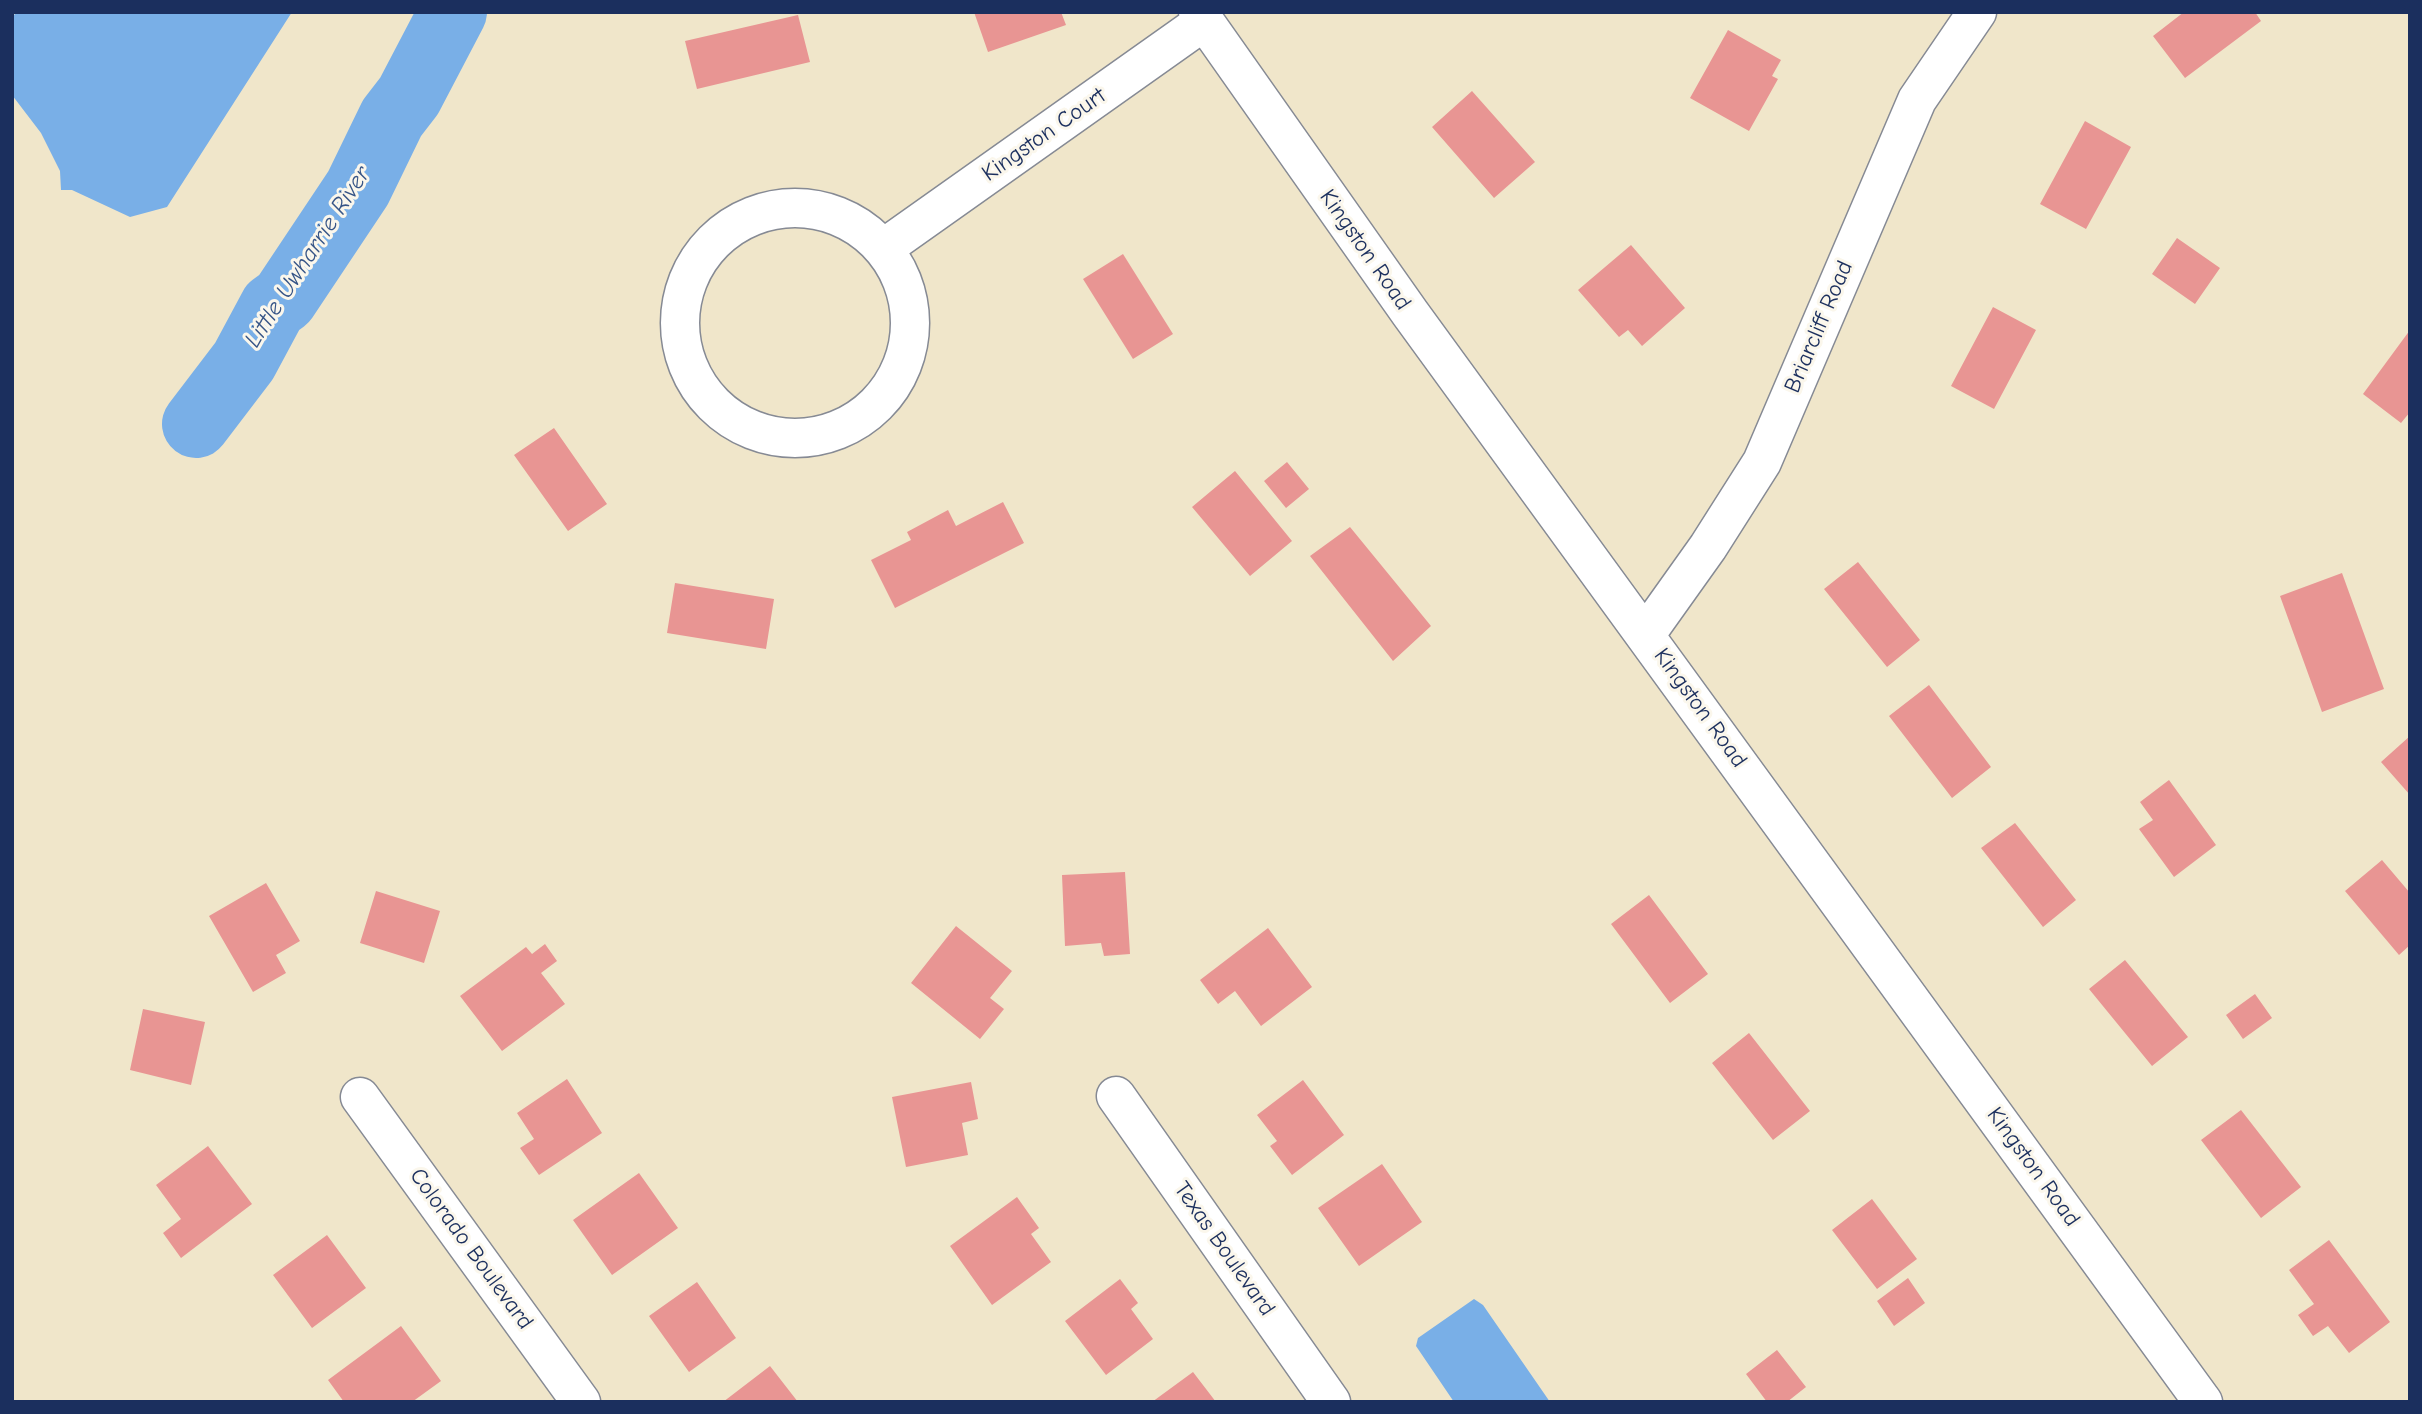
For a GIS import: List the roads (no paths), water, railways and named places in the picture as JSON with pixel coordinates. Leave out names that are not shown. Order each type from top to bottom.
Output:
[{"type":"street","name":"Briarcliff Road","points":[[1646,634],[1708,547],[1762,462],[1917,100],[1977,12]]},
{"type":"street","name":"Kingston Road","points":[[1201,17],[1409,313],[1646,634],[2203,1402]]},
{"type":"street","name":"Kingston Court","points":[[884,248],[1201,17]]},
{"type":"street","points":[[776,208],[816,208],[854,222],[884,248],[903,279],[912,315],[908,351],[894,386],[870,413],[838,431],[803,439],[766,436],[733,421],[703,393],[685,358],[679,319],[681,306],[687,280],[708,246],[739,220],[776,208]]},
{"type":"street","name":"Texas Boulevard","points":[[1116,1096],[1331,1402]]},
{"type":"street","name":"Colorado Boulevard","points":[[360,1097],[581,1402]]},
{"type":"water","points":[[17,12],[292,12],[167,207],[130,217],[72,190],[61,190],[60,171],[41,133],[12,95],[12,17]]},
{"type":"water","points":[[1474,1299],[1483,1305],[1550,1402],[1454,1402],[1416,1346],[1418,1338]]},
{"type":"waterway","name":"Little Uwharrie River","points":[[196,424],[244,361],[273,307],[284,299],[358,188],[392,118],[409,96],[453,12]]}]
